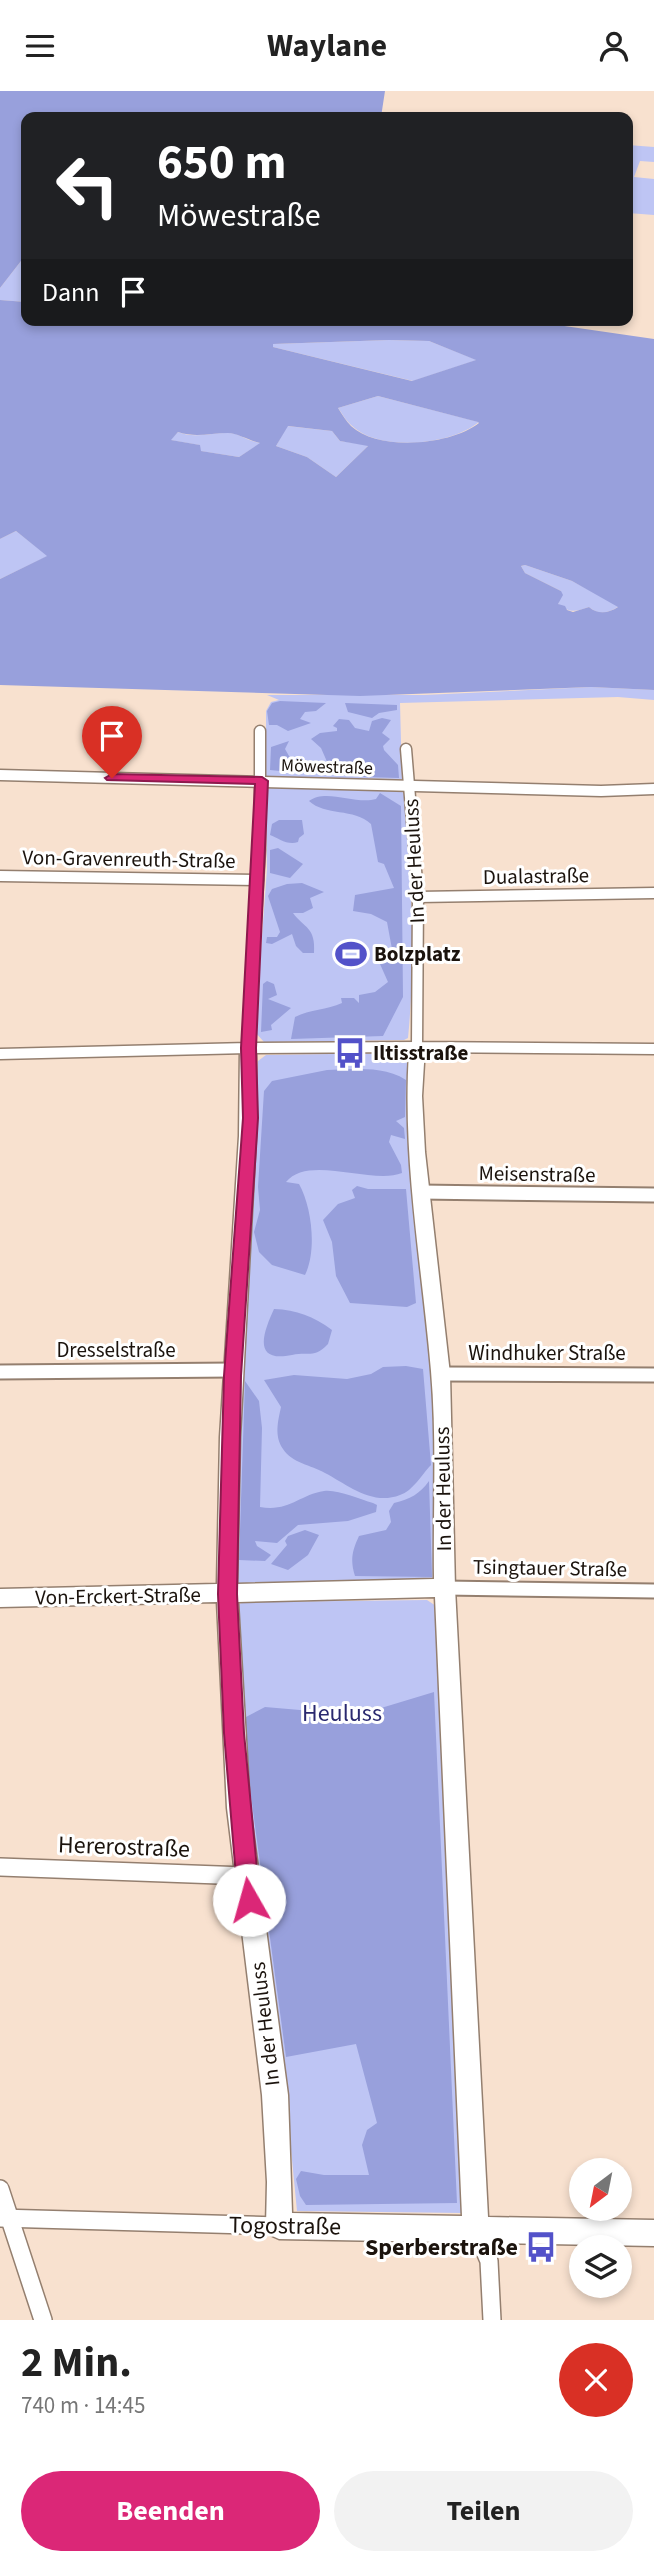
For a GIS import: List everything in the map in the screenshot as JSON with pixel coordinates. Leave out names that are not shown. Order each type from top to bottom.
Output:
[{"type":"street","name":"In der Heuluss","points":[[260,731],[262,781],[248,1048],[250,1118],[233,1370],[227,1594],[234,1733],[246,1876],[269,2044],[282,2185],[279,2226]]},
{"type":"street","name":"In der Heuluss","points":[[406,750],[418,897],[414,1096],[420,1192],[441,1374],[446,1588],[476,2230]]},
{"type":"street","name":"Möwestraße","points":[[0,775],[654,789]]},
{"type":"street","name":"Von-Gravenreuth-Straße","points":[[0,876],[258,880]]},
{"type":"street","name":"Dualastraße","points":[[418,897],[654,893]]},
{"type":"street","points":[[0,1054],[248,1048],[654,1049]]},
{"type":"street","name":"Meisenstraße","points":[[420,1192],[654,1195]]},
{"type":"street","name":"Dresselstraße","points":[[0,1372],[233,1370]]},
{"type":"street","name":"Windhuker Straße","points":[[441,1374],[654,1375]]},
{"type":"street","name":"Von-Erckert-Straße","points":[[0,1598],[446,1588]]},
{"type":"street","name":"Tsingtauer Straße","points":[[446,1588],[654,1591]]},
{"type":"street","name":"Hererostraße","points":[[0,1867],[246,1876]]},
{"type":"street","points":[[0,2189],[6,2218],[43,2320]]},
{"type":"street","name":"Togostraße","points":[[6,2218],[654,2233]]},
{"type":"street","points":[[476,2230],[489,2261],[492,2320]]},
{"type":"green space","points":[[633,145],[654,147],[654,162],[640,161],[634,177],[654,179],[654,215],[633,213]]},
{"type":"green space","points":[[21,261],[21,302],[0,300],[0,288]]},
{"type":"green space","points":[[429,341],[477,360],[413,381],[273,347],[273,344]]},
{"type":"green space","points":[[378,396],[479,422],[467,430],[434,440],[415,443],[379,440],[363,434],[351,425],[338,408]]},
{"type":"green space","points":[[287,426],[332,431],[340,441],[369,445],[336,477],[307,457],[276,446]]},
{"type":"green space","points":[[178,432],[197,435],[233,433],[261,443],[239,457],[200,451],[199,445],[170,440]]},
{"type":"green space","points":[[16,531],[48,556],[0,579],[0,539]]},
{"type":"green space","points":[[521,566],[572,581],[619,606],[604,612],[596,612],[589,607],[576,611],[566,609],[558,604],[561,591],[525,573]]},
{"type":"green space","points":[[591,687],[654,690],[654,700],[618,697],[400,703],[402,779],[266,777],[266,711],[271,702],[279,700],[267,695],[424,695]]},
{"type":"green space","points":[[271,787],[398,789],[405,794],[412,947],[408,1038],[264,1042],[255,1032],[267,869],[266,792]]},
{"type":"green space","points":[[400,1053],[407,1058],[407,1097],[431,1373],[439,1570],[430,1580],[238,1583],[235,1576],[240,1371],[258,1061],[266,1055]]},
{"type":"green space","name":"Heuluss","points":[[427,1600],[439,1608],[463,2213],[297,2211],[278,2016],[253,1866],[237,1605],[244,1602]]},
{"type":"shaded area","points":[[0,91],[385,91],[382,112],[21,112],[21,261],[0,288]]},
{"type":"shaded area","points":[[0,300],[21,302],[21,326],[564,326],[654,339],[654,690],[591,687],[360,696],[0,685],[0,579],[47,556],[16,531],[0,539]],"holes":[[[429,341],[476,360],[412,381],[273,347],[273,344]],[[378,396],[478,422],[479,423],[467,431],[434,440],[415,443],[379,440],[351,426],[338,408]],[[288,426],[332,431],[340,441],[368,446],[336,477],[307,457],[276,446]],[[178,432],[197,435],[228,433],[260,443],[239,457],[201,451],[200,445],[171,440]],[[521,566],[572,581],[618,607],[604,612],[589,607],[573,612],[567,610],[565,606],[558,604],[563,595],[561,591],[525,573]]]},
{"type":"shaded area","points":[[272,703],[326,703],[316,711],[305,712],[300,719],[311,723],[288,731],[277,725],[269,725],[267,711]]},
{"type":"shaded area","points":[[345,703],[397,705],[397,710],[379,713],[372,718],[348,712]]},
{"type":"shaded area","points":[[382,718],[391,720],[382,733],[390,739],[383,746],[398,765],[399,778],[363,777],[366,770],[347,769],[332,773],[321,748],[311,739],[320,733],[337,731],[333,726],[339,719],[349,720],[355,728],[369,731],[372,721]]},
{"type":"shaded area","points":[[289,741],[285,749],[294,760],[283,765],[280,771],[270,770],[271,747]]},
{"type":"shaded area","points":[[380,793],[401,806],[403,997],[383,1036],[291,1039],[295,1017],[342,1003],[341,998],[354,998],[359,1003],[359,995],[375,992],[388,982],[380,964],[394,960],[387,922],[371,914],[353,911],[355,895],[394,888],[384,864],[378,862],[371,824],[356,816],[323,809],[309,801],[324,796],[368,800],[376,799]]},
{"type":"shaded area","points":[[279,820],[302,820],[304,834],[298,842],[287,842],[270,835],[272,824]]},
{"type":"shaded area","points":[[278,848],[303,864],[290,878],[270,873],[270,850]]},
{"type":"shaded area","points":[[302,883],[324,892],[310,898],[313,908],[303,913],[293,913],[311,933],[314,953],[303,953],[296,946],[292,934],[272,944],[266,943],[267,937],[277,937],[280,932],[268,896],[272,889]]},
{"type":"shaded area","points":[[267,981],[274,984],[277,995],[268,999],[291,1008],[271,1025],[272,1030],[261,1032],[263,984]]},
{"type":"shaded area","points":[[327,1070],[386,1072],[406,1080],[405,1117],[396,1121],[404,1128],[405,1139],[391,1135],[389,1142],[401,1165],[402,1173],[374,1176],[309,1170],[296,1174],[286,1182],[299,1184],[307,1205],[312,1242],[309,1265],[305,1275],[272,1265],[259,1252],[254,1232],[260,1210],[258,1187],[264,1091],[272,1081]]},
{"type":"shaded area","points":[[357,1186],[368,1189],[406,1189],[416,1303],[407,1307],[350,1303],[336,1276],[332,1242],[323,1220],[338,1204],[355,1198],[352,1190]]},
{"type":"shaded area","points":[[274,1309],[297,1312],[325,1325],[332,1330],[328,1344],[315,1353],[271,1355],[266,1350],[264,1336]]},
{"type":"shaded area","points":[[406,1366],[423,1369],[431,1465],[405,1493],[380,1498],[361,1493],[320,1470],[297,1461],[283,1449],[278,1434],[281,1407],[264,1380],[294,1375],[347,1379],[371,1374],[383,1367]]},
{"type":"shaded area","points":[[245,1381],[259,1401],[262,1428],[260,1507],[279,1507],[315,1493],[329,1491],[373,1503],[377,1505],[376,1512],[348,1521],[298,1525],[277,1543],[255,1541],[257,1546],[271,1555],[265,1561],[239,1560]]},
{"type":"shaded area","points":[[429,1481],[432,1577],[355,1576],[352,1556],[359,1536],[386,1530],[391,1522],[389,1511],[394,1503],[414,1495]]},
{"type":"shaded area","points":[[305,1530],[319,1535],[308,1555],[288,1570],[271,1564],[287,1545],[285,1541],[288,1536]]},
{"type":"shaded area","name":"Heuluss","points":[[434,1692],[457,2203],[306,2205],[300,2196],[296,2179],[301,2171],[324,2175],[369,2175],[362,2145],[367,2130],[377,2123],[356,2044],[286,2057],[242,1729],[246,1717],[265,1707],[358,1715]]},
{"type":"place","name":"Bolzplatz","points":[[351,954]]},
{"type":"place","name":"Iltisstraße","points":[[350,1053]]},
{"type":"place","name":"Sperberstraße","points":[[541,2247]]},
{"type":"route","points":[[112,778],[262,781],[248,1048],[250,1118],[233,1376],[227,1594],[234,1733],[249,1900]]}]
